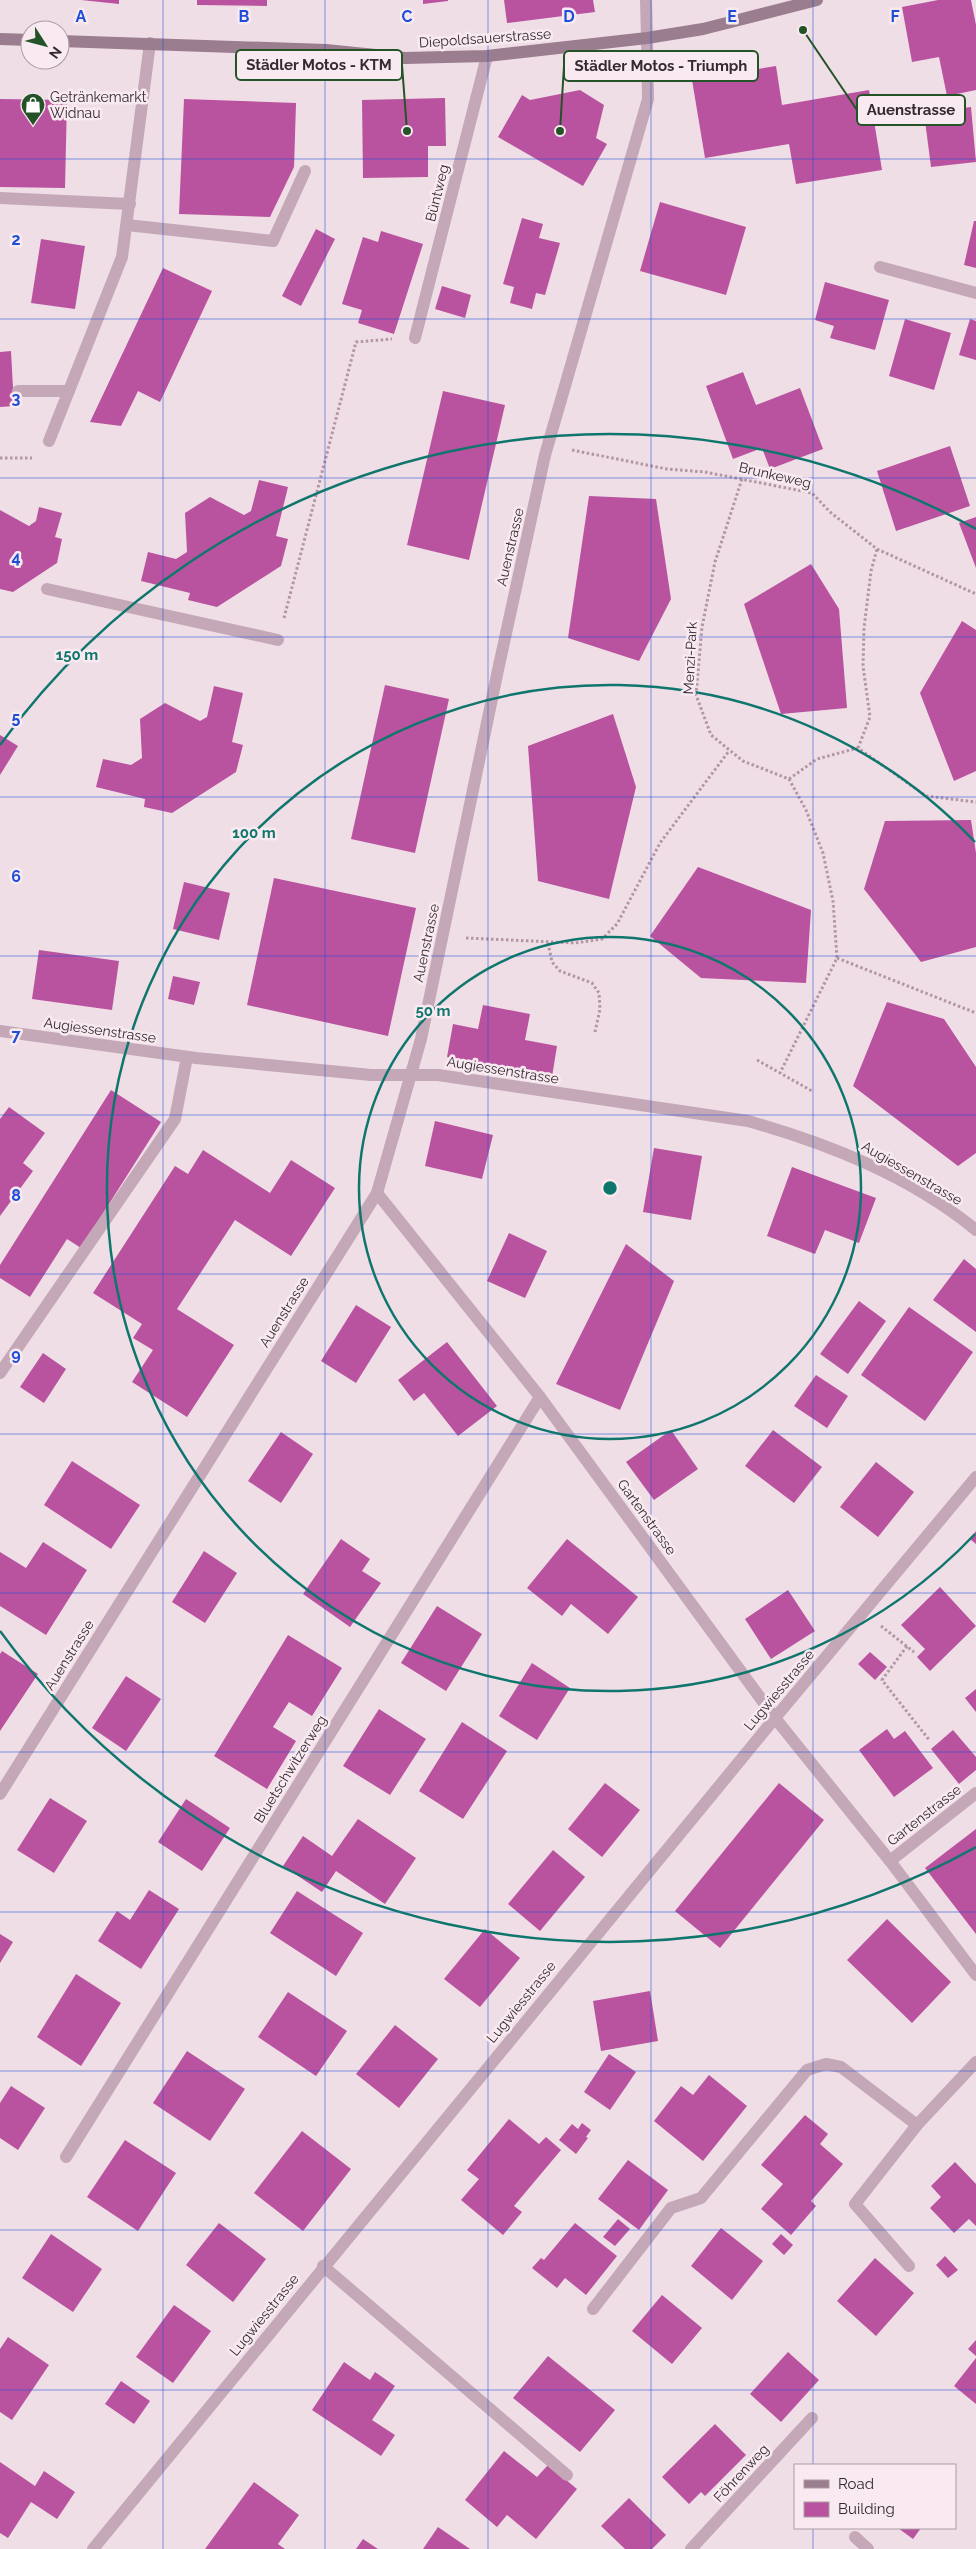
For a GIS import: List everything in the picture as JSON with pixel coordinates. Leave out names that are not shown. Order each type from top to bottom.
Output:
[{"type":"main road","name":"Diepoldsauerstrasse","points":[[70,41],[326,50],[405,58],[487,56],[647,38],[702,29],[818,0]]},
{"type":"main road","points":[[0,39],[20,40]]},
{"type":"street","name":"Auenstrasse","points":[[0,1794],[377,1193],[421,1039],[498,670],[546,455],[648,99],[646,0]]},
{"type":"street","points":[[48,441],[122,258],[150,43]]},
{"type":"street","name":"Büntweg","points":[[415,338],[487,56]]},
{"type":"street","points":[[127,225],[273,241],[305,171]]},
{"type":"street","points":[[0,198],[130,204]]},
{"type":"street","points":[[880,268],[976,292]]},
{"type":"street","points":[[18,391],[69,392]]},
{"type":"street","points":[[47,589],[278,640]]},
{"type":"street","name":"Augiessenstrasse","points":[[0,1031],[187,1057],[371,1075],[410,1074],[438,1076],[748,1122],[797,1135],[852,1156],[934,1201],[976,1230]]},
{"type":"street","points":[[0,1372],[175,1119],[187,1057]]},
{"type":"street","name":"Gartenstrasse","points":[[377,1193],[540,1397],[775,1718],[890,1861],[976,1975]]},
{"type":"street","name":"Bluetschwitzerweg","points":[[66,2157],[540,1397]]},
{"type":"street","name":"Lugwiesstrasse","points":[[93,2549],[323,2266],[976,1477]]},
{"type":"street","name":"Gartenstrasse","points":[[890,1861],[976,1793]]},
{"type":"street","points":[[909,2266],[855,2204],[916,2125],[976,2062]]},
{"type":"street","points":[[592,2309],[671,2208],[701,2198],[806,2070],[826,2064],[841,2067],[916,2125]]},
{"type":"street","points":[[323,2266],[567,2475]]},
{"type":"street","name":"Föhrenweg","points":[[691,2549],[812,2418]]},
{"type":"street","points":[[856,2537],[868,2549]]},
{"type":"path","points":[[278,640],[356,342],[415,338]]},
{"type":"path","name":"Brunkeweg","points":[[571,450],[667,469],[705,472],[812,493],[830,512],[877,549],[976,594]]},
{"type":"path","name":"Menzi-Park","points":[[742,479],[715,562],[702,627],[696,695],[711,735],[744,761],[789,780]]},
{"type":"path","points":[[858,748],[870,717],[864,666],[864,628],[871,571],[877,549]]},
{"type":"path","points":[[780,1073],[837,958],[833,902],[824,853],[806,810],[789,780],[818,759],[858,748]]},
{"type":"path","points":[[858,748],[926,796],[976,802]]},
{"type":"path","points":[[466,938],[575,944],[602,939],[617,924],[660,843],[729,751]]},
{"type":"path","points":[[548,943],[552,962],[560,971],[592,983],[599,993],[600,1009],[595,1032]]},
{"type":"path","points":[[837,958],[976,1013]]},
{"type":"path","points":[[757,1060],[812,1091]]},
{"type":"path","points":[[886,1619],[881,1626],[914,1652]]},
{"type":"path","points":[[907,1646],[882,1680],[930,1741]]},
{"type":"building","points":[[81,0],[119,0],[119,4]]},
{"type":"building","points":[[197,0],[267,0],[267,6],[197,5]]},
{"type":"building","points":[[423,0],[448,0],[448,1],[423,4]]},
{"type":"building","points":[[504,0],[593,0],[595,12],[507,23]]},
{"type":"building","points":[[938,0],[971,0],[976,25],[976,90],[947,96],[939,57],[912,62],[902,7]]},
{"type":"building","points":[[776,66],[782,105],[869,90],[882,170],[796,184],[789,144],[705,158],[692,80]]},
{"type":"building","points":[[580,90],[604,105],[596,138],[607,144],[583,186],[498,137],[522,95],[530,100]]},
{"type":"building","points":[[445,98],[446,146],[428,146],[428,177],[363,178],[362,100]]},
{"type":"building","points":[[0,99],[67,100],[65,188],[0,187]]},
{"type":"building","points":[[184,99],[296,103],[294,167],[270,217],[179,214]]},
{"type":"building","points":[[971,107],[976,162],[931,167],[924,113]]},
{"type":"building","points":[[660,202],[746,227],[726,295],[640,271]]},
{"type":"building","points":[[522,218],[543,224],[539,238],[560,243],[545,295],[536,293],[532,309],[510,303],[514,287],[503,284]]},
{"type":"building","points":[[974,221],[976,221],[976,268],[964,265]]},
{"type":"building","points":[[316,229],[335,239],[301,306],[282,296]]},
{"type":"building","points":[[381,231],[423,244],[394,334],[358,323],[362,310],[342,304],[363,237],[378,242]]},
{"type":"building","points":[[41,239],[85,246],[75,309],[31,303]]},
{"type":"building","points":[[163,268],[212,291],[160,402],[138,391],[121,426],[90,422]]},
{"type":"building","points":[[825,282],[889,300],[875,350],[830,338],[834,326],[815,320]]},
{"type":"building","points":[[442,286],[471,295],[465,318],[435,309]]},
{"type":"building","points":[[905,319],[951,333],[934,390],[889,376]]},
{"type":"building","points":[[970,319],[976,321],[976,360],[959,355]]},
{"type":"building","points":[[11,351],[14,406],[0,407],[0,352]]},
{"type":"building","points":[[743,372],[756,405],[800,388],[823,449],[770,469],[762,448],[733,459],[706,386]]},
{"type":"building","points":[[443,391],[505,405],[469,560],[407,545]]},
{"type":"building","points":[[950,446],[970,506],[896,531],[877,471]]},
{"type":"building","points":[[259,480],[288,487],[276,536],[288,539],[281,566],[217,607],[188,600],[190,593],[141,581],[148,552],[176,559],[187,552],[185,513],[210,497],[244,515],[251,511]]},
{"type":"building","points":[[589,496],[656,499],[671,599],[639,661],[568,638]]},
{"type":"building","points":[[39,507],[62,513],[55,537],[62,539],[57,563],[13,592],[0,589],[0,510],[29,526],[36,521]]},
{"type":"building","points":[[976,517],[976,568],[959,523]]},
{"type":"building","points":[[811,564],[839,609],[847,708],[781,714],[744,604]]},
{"type":"building","points":[[962,621],[976,630],[976,771],[954,781],[920,693]]},
{"type":"building","points":[[385,685],[449,699],[415,853],[351,839]]},
{"type":"building","points":[[214,686],[243,693],[232,742],[243,745],[236,772],[172,813],[144,807],[145,799],[96,787],[103,759],[131,765],[142,758],[140,719],[165,703],[200,721],[207,717]]},
{"type":"building","points":[[613,714],[636,787],[609,899],[538,881],[528,746]]},
{"type":"building","points":[[0,735],[18,746],[0,775]]},
{"type":"building","points":[[971,820],[976,853],[976,947],[921,962],[864,889],[885,821]]},
{"type":"building","points":[[698,867],[811,910],[806,983],[701,978],[650,936]]},
{"type":"building","points":[[274,878],[416,908],[388,1036],[247,1005]]},
{"type":"building","points":[[184,882],[230,893],[219,940],[173,929]]},
{"type":"building","points":[[39,950],[119,961],[112,1010],[32,999]]},
{"type":"building","points":[[173,976],[200,982],[194,1005],[168,999]]},
{"type":"building","points":[[887,1002],[944,1019],[976,1067],[976,1153],[958,1166],[853,1086]]},
{"type":"building","points":[[483,1005],[530,1014],[525,1040],[557,1046],[552,1077],[447,1057],[453,1024],[478,1029]]},
{"type":"building","points":[[111,1090],[161,1122],[81,1248],[67,1239],[30,1297],[0,1278],[0,1265]]},
{"type":"building","points":[[9,1107],[45,1133],[23,1163],[33,1171],[0,1216],[0,1119]]},
{"type":"building","points":[[435,1121],[493,1135],[482,1179],[425,1166]]},
{"type":"building","points":[[654,1148],[702,1156],[691,1220],[643,1212]]},
{"type":"building","points":[[203,1150],[270,1193],[291,1160],[335,1188],[291,1256],[235,1220],[177,1309],[234,1345],[187,1417],[132,1382],[153,1350],[133,1338],[142,1324],[93,1293],[175,1166],[188,1174]]},
{"type":"building","points":[[792,1167],[876,1198],[859,1243],[825,1230],[815,1254],[767,1236]]},
{"type":"building","points":[[509,1233],[547,1251],[525,1298],[487,1281]]},
{"type":"building","points":[[626,1244],[674,1281],[620,1410],[556,1384]]},
{"type":"building","points":[[964,1259],[976,1269],[976,1332],[933,1300]]},
{"type":"building","points":[[859,1301],[886,1321],[848,1374],[820,1354]]},
{"type":"building","points":[[356,1305],[391,1327],[356,1383],[321,1361]]},
{"type":"building","points":[[909,1307],[973,1352],[925,1421],[861,1375]]},
{"type":"building","points":[[447,1342],[497,1406],[458,1436],[424,1393],[414,1401],[398,1380]]},
{"type":"building","points":[[43,1353],[66,1369],[44,1403],[20,1387]]},
{"type":"building","points":[[816,1375],[848,1396],[827,1428],[794,1406]]},
{"type":"building","points":[[671,1430],[698,1469],[654,1500],[626,1462]]},
{"type":"building","points":[[773,1430],[822,1467],[794,1503],[745,1466]]},
{"type":"building","points":[[281,1432],[313,1454],[281,1503],[248,1481]]},
{"type":"building","points":[[72,1461],[140,1505],[111,1549],[44,1505]]},
{"type":"building","points":[[876,1462],[914,1492],[878,1537],[840,1507]]},
{"type":"building","points":[[976,1531],[976,1544],[970,1539]]},
{"type":"building","points":[[341,1539],[370,1559],[362,1571],[381,1583],[350,1627],[303,1594]]},
{"type":"building","points":[[567,1539],[638,1597],[608,1634],[571,1604],[562,1616],[527,1588]]},
{"type":"building","points":[[43,1542],[87,1570],[46,1635],[0,1606],[0,1552],[26,1568]]},
{"type":"building","points":[[204,1551],[237,1573],[205,1623],[172,1602]]},
{"type":"building","points":[[940,1587],[976,1626],[930,1671],[917,1657],[925,1649],[901,1625]]},
{"type":"building","points":[[788,1590],[815,1631],[771,1659],[745,1619]]},
{"type":"building","points":[[437,1606],[482,1634],[446,1691],[401,1663]]},
{"type":"building","points":[[288,1635],[342,1668],[312,1716],[289,1702],[273,1727],[296,1741],[267,1789],[214,1756]]},
{"type":"building","points":[[2,1651],[38,1674],[0,1731],[0,1654]]},
{"type":"building","points":[[870,1652],[887,1667],[875,1680],[858,1664]]},
{"type":"building","points":[[532,1663],[570,1688],[537,1740],[499,1716]]},
{"type":"building","points":[[126,1676],[161,1699],[126,1751],[92,1728]]},
{"type":"building","points":[[976,1689],[976,1712],[965,1698]]},
{"type":"building","points":[[379,1709],[426,1739],[390,1795],[343,1766]]},
{"type":"building","points":[[462,1722],[507,1751],[463,1819],[419,1791]]},
{"type":"building","points":[[887,1729],[894,1739],[905,1731],[933,1768],[894,1797],[859,1750]]},
{"type":"building","points":[[953,1730],[976,1757],[976,1770],[959,1784],[931,1749]]},
{"type":"building","points":[[605,1783],[640,1810],[602,1857],[568,1829]]},
{"type":"building","points":[[779,1783],[824,1820],[720,1948],[675,1911]]},
{"type":"building","points":[[50,1798],[87,1821],[54,1873],[17,1850]]},
{"type":"building","points":[[186,1799],[230,1828],[202,1871],[158,1842]]},
{"type":"building","points":[[358,1819],[416,1858],[385,1904],[336,1871],[322,1892],[283,1866],[303,1836],[332,1856]]},
{"type":"building","points":[[976,1829],[976,1934],[925,1868]]},
{"type":"building","points":[[553,1850],[585,1877],[540,1931],[508,1904]]},
{"type":"building","points":[[149,1890],[179,1909],[141,1969],[98,1941],[117,1911],[130,1920]]},
{"type":"building","points":[[297,1891],[363,1933],[336,1976],[270,1933]]},
{"type":"building","points":[[887,1919],[951,1982],[912,2023],[847,1960]]},
{"type":"building","points":[[485,1929],[520,1958],[480,2007],[444,1979]]},
{"type":"building","points":[[0,1934],[13,1942],[0,1963]]},
{"type":"building","points":[[76,1974],[121,2003],[81,2066],[37,2037]]},
{"type":"building","points":[[650,1991],[658,2041],[601,2051],[593,2001]]},
{"type":"building","points":[[288,1992],[347,2031],[316,2076],[258,2037]]},
{"type":"building","points":[[395,2025],[438,2059],[399,2108],[356,2074]]},
{"type":"building","points":[[187,2051],[245,2089],[210,2141],[153,2103]]},
{"type":"building","points":[[609,2054],[636,2072],[610,2110],[584,2092]]},
{"type":"building","points":[[709,2075],[747,2106],[703,2161],[654,2121],[681,2086],[693,2095]]},
{"type":"building","points":[[11,2086],[45,2108],[18,2150],[0,2138],[0,2103]]},
{"type":"building","points":[[805,2115],[828,2134],[820,2144],[843,2164],[811,2201],[816,2206],[791,2235],[761,2209],[783,2184],[761,2165]]},
{"type":"building","points":[[509,2119],[539,2144],[546,2137],[561,2150],[514,2206],[522,2212],[503,2235],[461,2200],[479,2179],[467,2170]]},
{"type":"building","points":[[582,2123],[591,2130],[586,2137],[588,2138],[576,2154],[559,2140],[572,2124],[578,2129]]},
{"type":"building","points":[[302,2131],[351,2169],[303,2231],[254,2193]]},
{"type":"building","points":[[125,2140],[176,2173],[138,2231],[87,2197]]},
{"type":"building","points":[[628,2160],[668,2190],[639,2230],[598,2199]]},
{"type":"building","points":[[955,2162],[976,2184],[976,2226],[969,2219],[954,2233],[930,2208],[941,2197],[931,2186]]},
{"type":"building","points":[[618,2219],[630,2229],[615,2246],[603,2237]]},
{"type":"building","points":[[219,2223],[266,2259],[233,2302],[186,2265]]},
{"type":"building","points":[[575,2223],[617,2256],[586,2295],[565,2278],[557,2288],[532,2268],[541,2258],[544,2260]]},
{"type":"building","points":[[721,2228],[763,2261],[732,2300],[691,2266]]},
{"type":"building","points":[[51,2234],[102,2269],[73,2312],[22,2278]]},
{"type":"building","points":[[781,2234],[793,2245],[784,2255],[772,2244]]},
{"type":"building","points":[[945,2256],[958,2270],[948,2278],[936,2265]]},
{"type":"building","points":[[875,2258],[914,2293],[876,2336],[837,2301]]},
{"type":"building","points":[[662,2295],[702,2328],[672,2364],[632,2331]]},
{"type":"building","points":[[174,2305],[211,2331],[173,2383],[136,2357]]},
{"type":"building","points":[[8,2337],[49,2365],[12,2420],[0,2412],[0,2349]]},
{"type":"building","points":[[976,2340],[976,2356],[968,2349]]},
{"type":"building","points":[[788,2352],[819,2380],[781,2422],[750,2394]]},
{"type":"building","points":[[548,2356],[615,2410],[580,2452],[513,2398]]},
{"type":"building","points":[[976,2358],[976,2404],[954,2386]]},
{"type":"building","points":[[344,2362],[370,2380],[375,2372],[395,2386],[372,2420],[395,2435],[381,2456],[312,2410]]},
{"type":"building","points":[[121,2381],[150,2401],[134,2424],[105,2404]]},
{"type":"building","points":[[715,2424],[746,2455],[705,2496],[701,2492],[689,2504],[662,2477]]},
{"type":"building","points":[[504,2451],[537,2477],[548,2465],[577,2489],[536,2539],[507,2515],[497,2527],[465,2500]]},
{"type":"building","points":[[0,2462],[35,2486],[44,2471],[75,2492],[57,2519],[31,2502],[8,2538],[0,2533]]},
{"type":"building","points":[[254,2482],[299,2515],[278,2544],[285,2549],[205,2549]]},
{"type":"building","points":[[629,2498],[666,2535],[652,2549],[625,2549],[601,2526]]},
{"type":"building","points":[[438,2527],[470,2549],[423,2549]]},
{"type":"building","points":[[899,2529],[920,2529],[913,2539]]},
{"type":"building","points":[[363,2539],[378,2549],[356,2549]]},
{"type":"place","name":"Auenstrasse","points":[[803,30]]},
{"type":"place","name":"Getränkemarkt Widnau","points":[[33,126]]},
{"type":"place","name":"Städler Motos - KTM","points":[[407,131]]},
{"type":"place","name":"Städler Motos - Triumph","points":[[560,131]]}]
